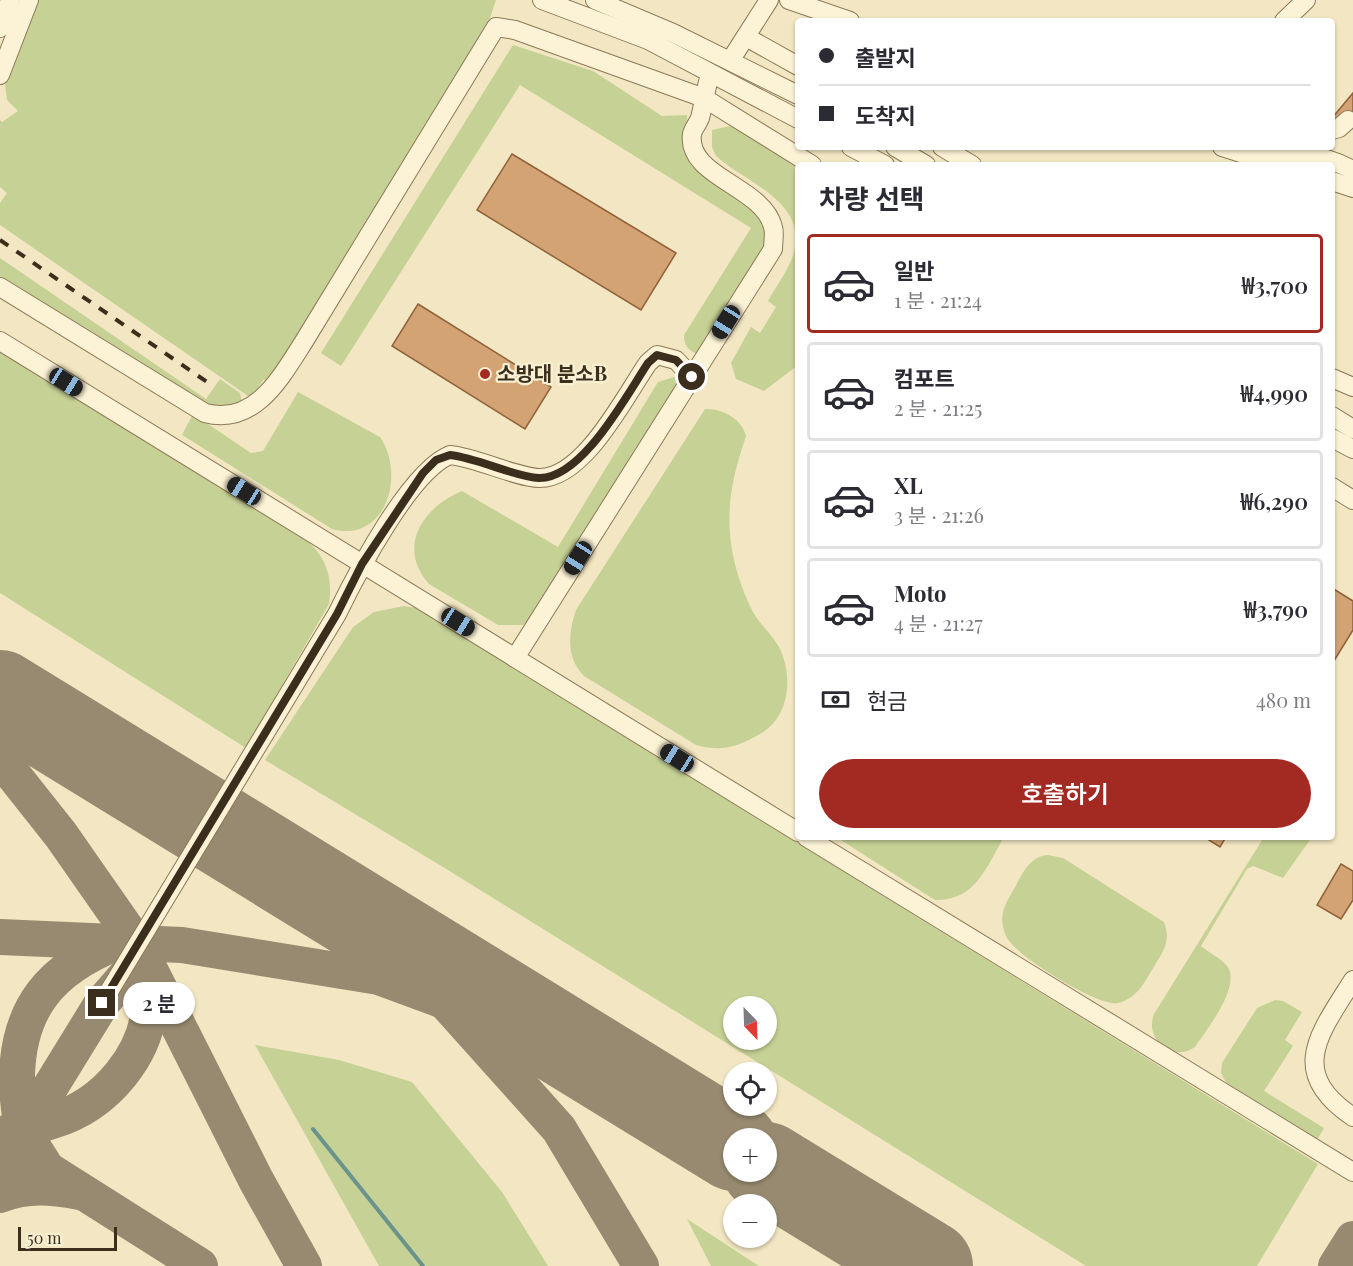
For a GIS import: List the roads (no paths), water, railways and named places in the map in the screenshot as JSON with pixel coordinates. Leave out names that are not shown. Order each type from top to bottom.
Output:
[{"type":"street","points":[[0,28],[10,0]]},
{"type":"street","points":[[0,75],[29,0]]},
{"type":"street","points":[[542,0],[648,40],[795,117]]},
{"type":"street","points":[[595,0],[673,33],[795,94]]},
{"type":"street","points":[[730,61],[769,0]]},
{"type":"street","points":[[789,0],[841,18]]},
{"type":"street","points":[[1287,18],[1306,0]]},
{"type":"street","points":[[0,287],[205,413],[218,416],[231,415],[253,406],[279,380],[496,27],[515,30],[706,90],[761,99]]},
{"type":"street","points":[[746,37],[795,64]]},
{"type":"street","points":[[648,40],[706,90],[808,162]]},
{"type":"street","points":[[515,658],[772,249],[774,228],[759,202],[708,169],[699,159],[694,148],[692,133],[699,120],[706,90]]},
{"type":"street","points":[[857,150],[879,162]]},
{"type":"street","points":[[900,150],[921,162]]},
{"type":"street","points":[[947,150],[967,162]]},
{"type":"street","points":[[1232,150],[1270,162]]},
{"type":"street","points":[[1260,159],[1297,150]]},
{"type":"street","points":[[1303,150],[1332,162]]},
{"type":"street","points":[[1335,163],[1353,170]]},
{"type":"street","points":[[1335,182],[1353,188]]},
{"type":"street","points":[[0,341],[795,830]]},
{"type":"street","points":[[102,1003],[337,614],[362,564],[423,473],[436,460],[450,455],[465,457],[537,478],[556,476],[586,453],[648,363],[657,355],[676,360],[692,377]]},
{"type":"street","points":[[1335,379],[1353,387]]},
{"type":"street","points":[[1335,418],[1353,429]]},
{"type":"street","points":[[1335,440],[1353,449]]},
{"type":"street","points":[[1335,489],[1353,500]]},
{"type":"street","points":[[811,840],[1353,1172]]},
{"type":"street","points":[[1353,980],[1320,1033],[1314,1062],[1326,1096],[1353,1117]]},
{"type":"waterway","points":[[313,1129],[423,1266]]},
{"type":"railway","points":[[0,240],[210,384]]},
{"type":"place","name":"소방대 분소B","points":[[485,374]]}]
